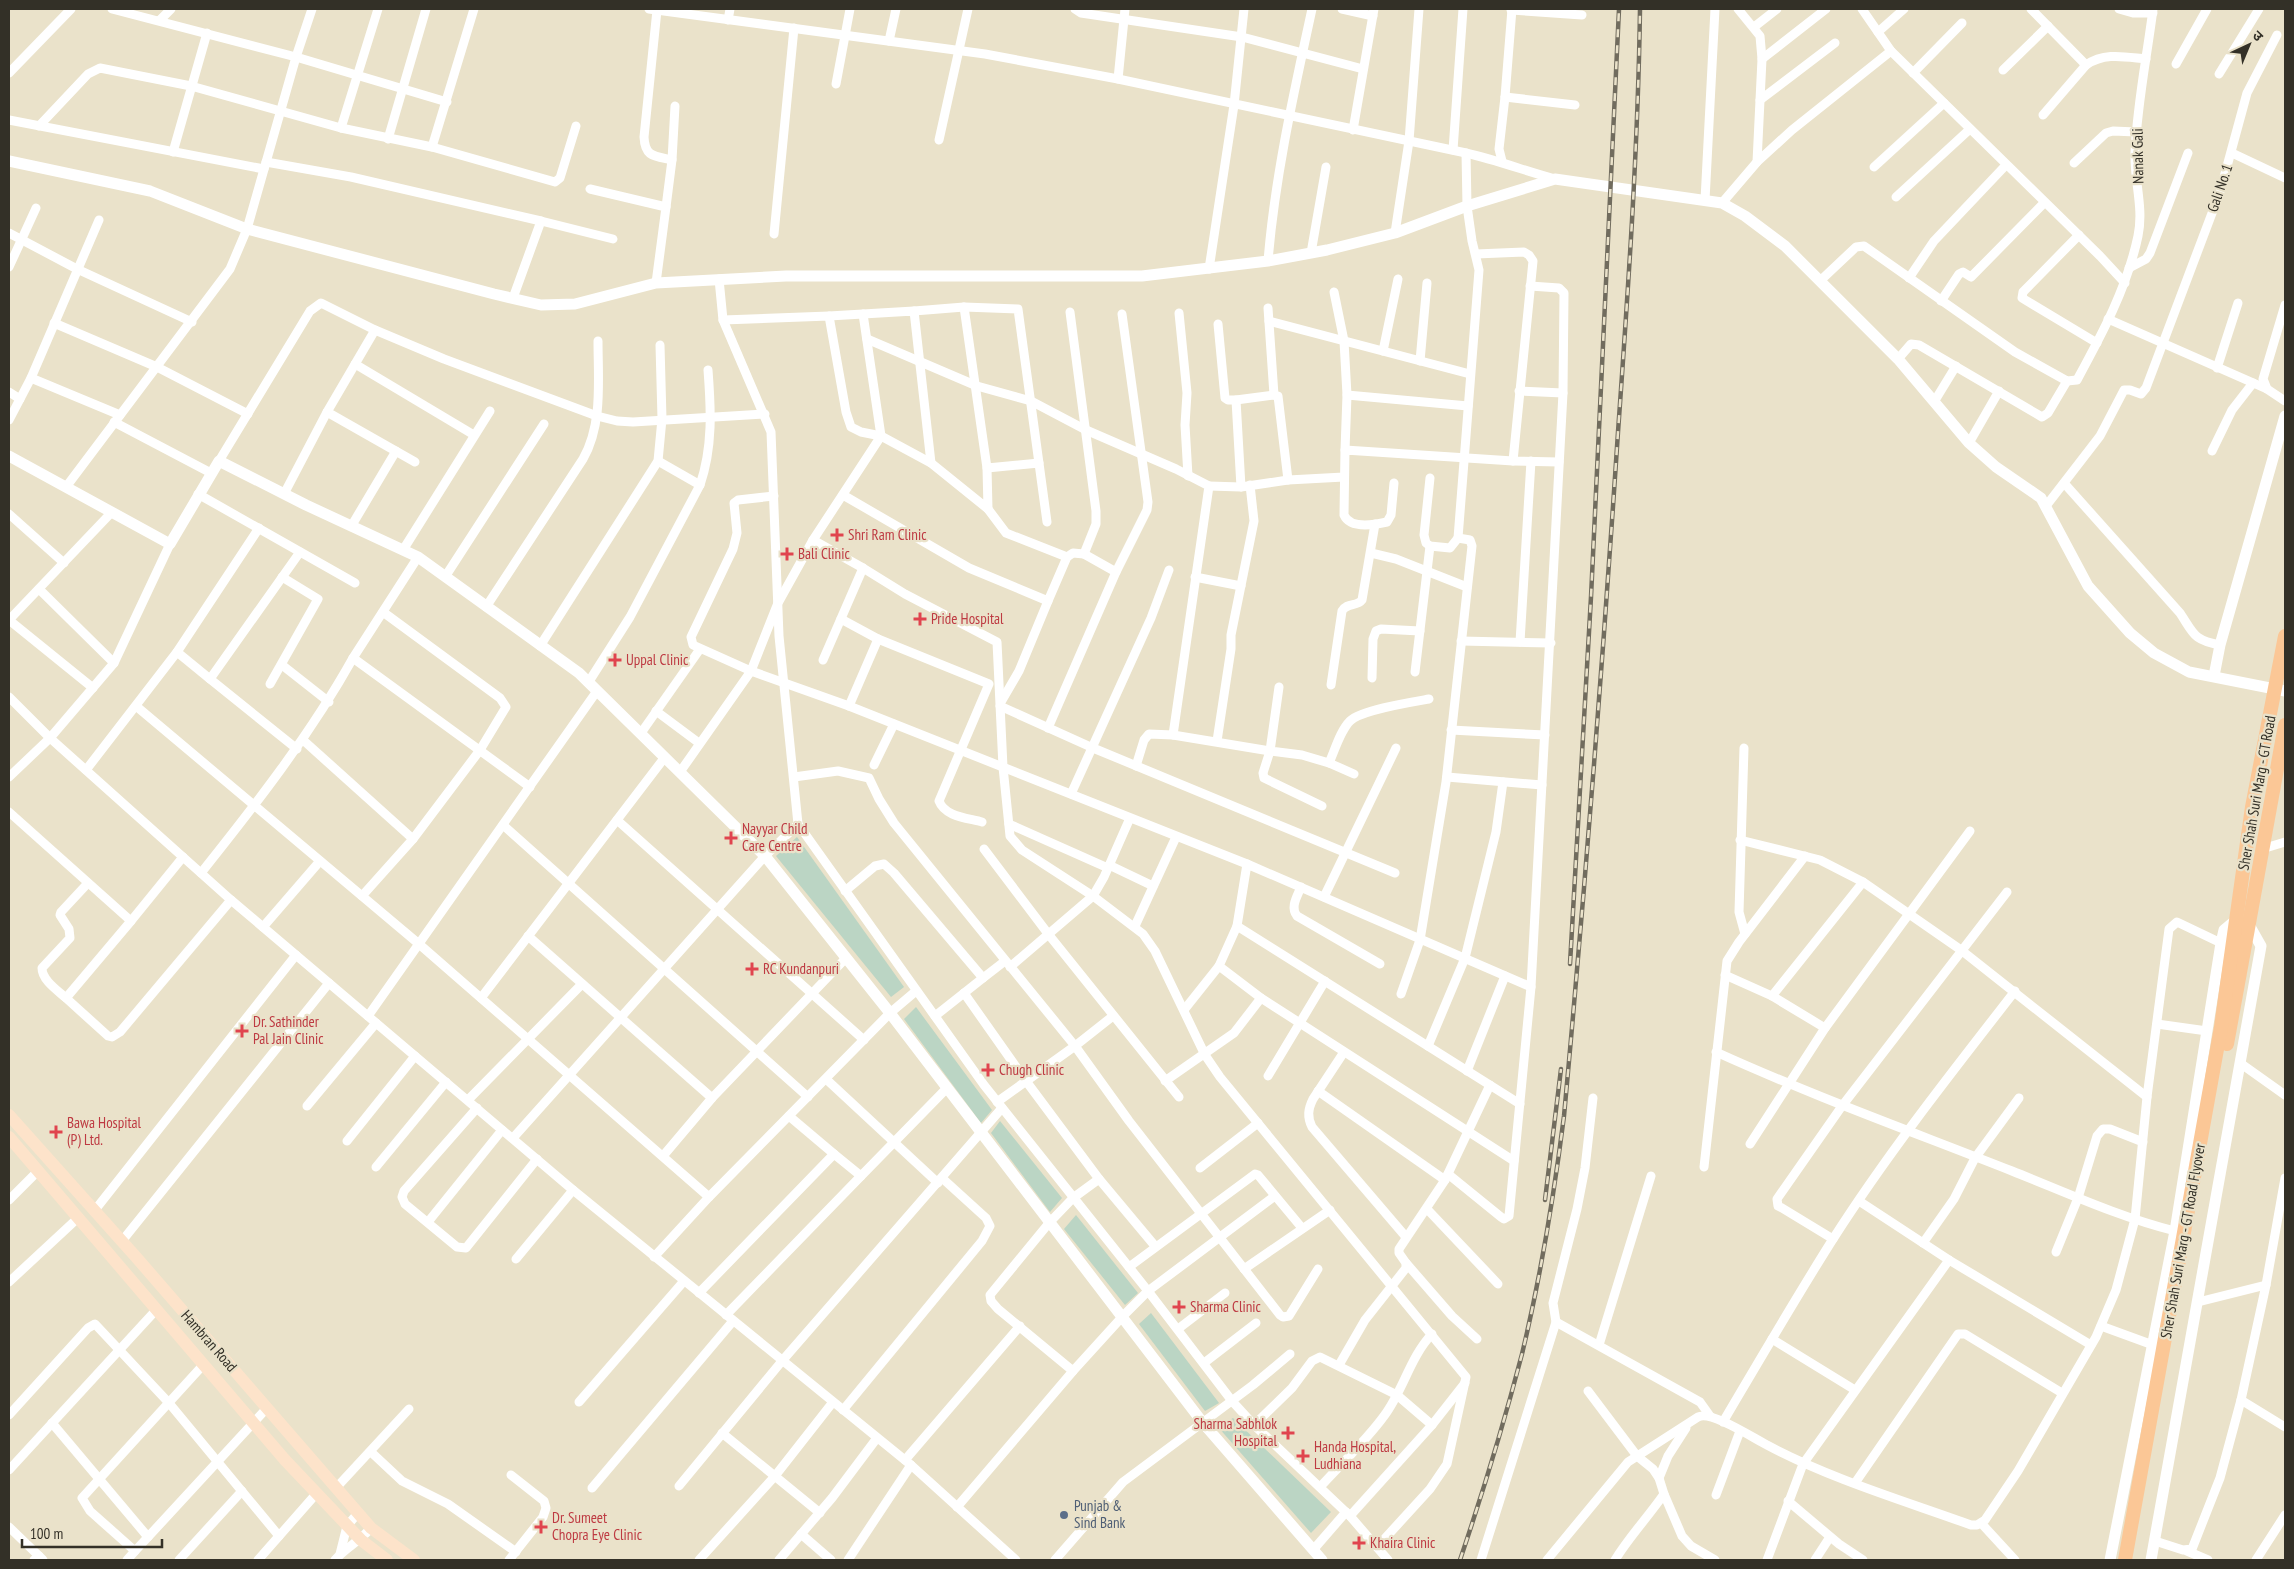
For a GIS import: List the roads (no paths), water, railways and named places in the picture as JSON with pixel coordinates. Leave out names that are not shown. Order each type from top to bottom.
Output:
[{"type":"main road","name":"Sher Shah Suri Marg - GT Road","points":[[2242,921],[2252,807],[2285,636]]},
{"type":"main road","name":"Sher Shah Suri Marg - GT Road","points":[[2242,921],[2262,849],[2285,725]]},
{"type":"main road","name":"Sher Shah Suri Marg - GT Road Flyover","points":[[2135,1560],[2233,941],[2242,921]]},
{"type":"main road","name":"Sher Shah Suri Marg - GT Road Flyover","points":[[2125,1560],[2217,1047],[2233,941]]},
{"type":"main road","name":"Hambran Road","points":[[9,1115],[95,1210],[371,1528],[414,1560]]},
{"type":"main road","name":"Hambran Road","points":[[9,1137],[252,1422],[316,1494],[360,1540],[387,1560]]},
{"type":"street","points":[[9,73],[71,9]]},
{"type":"street","points":[[112,9],[296,57],[447,102]]},
{"type":"street","points":[[160,20],[171,9]]},
{"type":"street","points":[[66,487],[230,269],[247,229],[296,57],[312,9]]},
{"type":"street","points":[[341,128],[378,9]]},
{"type":"street","points":[[388,139],[426,9]]},
{"type":"street","points":[[432,147],[474,9]]},
{"type":"street","points":[[672,160],[654,156],[646,151],[644,146],[653,9],[958,50],[1118,79],[1502,161],[1509,166],[1555,180],[1722,203],[1746,216],[1779,241],[1821,280],[1898,359],[1969,444],[1996,468],[2029,488],[2046,506],[2088,586],[2130,633],[2154,653],[2189,672],[2285,691]]},
{"type":"street","points":[[728,20],[730,9]]},
{"type":"street","points":[[836,84],[850,9]]},
{"type":"street","points":[[889,41],[896,9]]},
{"type":"street","points":[[939,140],[968,9]]},
{"type":"street","points":[[1075,9],[1081,13],[1242,37],[1364,69]]},
{"type":"street","points":[[1118,79],[1125,9]]},
{"type":"street","points":[[1208,269],[1234,105],[1244,9]]},
{"type":"street","points":[[1268,261],[1271,217],[1289,116],[1312,9]]},
{"type":"street","points":[[1342,9],[1374,12],[1353,130]]},
{"type":"street","points":[[1396,234],[1409,141],[1418,9]]},
{"type":"street","points":[[1453,150],[1463,9]]},
{"type":"street","points":[[1502,161],[1499,149],[1512,9],[1582,15]]},
{"type":"street","points":[[1705,200],[1715,9]]},
{"type":"street","points":[[1738,9],[1760,36],[1762,59],[1757,162]]},
{"type":"street","points":[[1754,27],[1777,9]]},
{"type":"street","points":[[1762,59],[1826,9]]},
{"type":"street","points":[[1862,9],[1890,51],[2079,236],[2124,283]]},
{"type":"street","points":[[1878,32],[1904,9]]},
{"type":"street","points":[[2031,9],[2086,65]]},
{"type":"street","points":[[2119,9],[2133,13],[2153,11]]},
{"type":"street","points":[[2176,64],[2207,9]]},
{"type":"street","points":[[2219,74],[2259,9]]},
{"type":"street","name":"Nanak Gali","points":[[2067,381],[2077,380],[2097,343],[2124,283],[2138,236],[2140,216],[2135,162],[2136,132],[2153,11]]},
{"type":"street","points":[[1913,73],[1962,23]]},
{"type":"street","points":[[2003,70],[2048,26]]},
{"type":"street","points":[[774,234],[794,28]]},
{"type":"street","points":[[173,152],[208,33]]},
{"type":"street","name":"Gali No. 1","points":[[2064,483],[2100,436],[2124,390],[2130,390],[2138,394],[2144,391],[2164,342],[2232,153],[2247,93],[2277,35]]},
{"type":"street","points":[[1760,100],[1835,43]]},
{"type":"street","points":[[1722,203],[1757,162],[1792,130],[1890,51]]},
{"type":"street","points":[[2043,115],[2086,65],[2104,56],[2146,59]]},
{"type":"street","points":[[39,126],[88,74],[100,68],[191,86],[341,128],[432,147],[555,182],[560,178],[576,126]]},
{"type":"street","points":[[1505,97],[1575,104]]},
{"type":"street","points":[[1874,167],[1944,103]]},
{"type":"street","points":[[656,284],[672,160],[675,106]]},
{"type":"street","points":[[9,120],[173,152],[351,177],[613,239]]},
{"type":"street","points":[[1896,197],[1970,129]]},
{"type":"street","points":[[2074,163],[2106,133],[2113,131],[2136,132]]},
{"type":"street","points":[[1430,478],[1424,535],[1426,543],[1430,546],[1450,548],[1458,538],[1479,270],[1472,241],[1468,211],[1466,153]]},
{"type":"street","points":[[2129,268],[2146,259],[2150,253],[2188,153]]},
{"type":"street","points":[[2232,153],[2285,178]]},
{"type":"street","points":[[9,161],[150,191],[247,229],[541,304],[575,304],[656,284],[719,279],[786,276],[1142,276],[1208,269],[1268,261],[1396,234],[1555,180]]},
{"type":"street","points":[[1909,278],[1934,242],[2006,165]]},
{"type":"street","points":[[1310,253],[1326,167]]},
{"type":"street","points":[[590,189],[666,207]]},
{"type":"street","points":[[1941,301],[1959,274],[1963,272],[1971,276],[2044,203]]},
{"type":"street","points":[[9,267],[36,208]]},
{"type":"street","points":[[9,420],[31,378],[99,220]]},
{"type":"street","points":[[513,298],[540,221]]},
{"type":"street","points":[[9,233],[77,270],[192,322]]},
{"type":"street","points":[[2079,236],[2023,292],[2022,298],[2097,343]]},
{"type":"street","points":[[1821,280],[1856,247],[1860,245],[1868,248],[2015,352],[2067,381],[2048,413],[2042,417],[1914,343],[1907,347],[1898,359]]},
{"type":"street","points":[[1476,254],[1527,253],[1533,261],[1512,461]]},
{"type":"street","points":[[719,279],[723,320],[765,414],[771,432],[778,603],[798,824],[999,1105],[1148,1291],[1232,1401],[1254,1425],[1348,1514],[1378,1546],[1388,1560]]},
{"type":"street","points":[[1383,351],[1398,279]]},
{"type":"street","points":[[1420,361],[1428,283]]},
{"type":"street","points":[[1318,1092],[1446,1177],[1501,1217],[1506,1218],[1510,1212],[1531,987],[1563,393],[1564,293],[1559,288],[1530,286]]},
{"type":"street","points":[[1334,292],[1344,341],[1347,395],[1344,477],[1344,515],[1346,520],[1354,524],[1375,524],[1389,520],[1394,483]]},
{"type":"street","points":[[9,778],[50,738],[114,664],[170,544],[198,494],[310,311],[317,304],[324,303],[375,330],[444,360],[597,416],[617,421],[632,422],[765,414]]},
{"type":"street","points":[[2217,368],[2238,303]]},
{"type":"street","points":[[2266,389],[2263,373],[2285,305]]},
{"type":"street","points":[[723,320],[829,316],[964,307],[1018,309],[1047,522]]},
{"type":"street","points":[[964,307],[977,386],[987,468],[988,509]]},
{"type":"street","points":[[1268,308],[1274,395]]},
{"type":"street","points":[[914,311],[931,463]]},
{"type":"street","points":[[1070,312],[1086,430],[1096,524],[1084,554]]},
{"type":"street","points":[[1179,313],[1187,393],[1185,425],[1188,476]]},
{"type":"street","points":[[680,772],[751,671],[778,603],[813,540],[881,436],[862,314]]},
{"type":"street","points":[[1048,728],[1116,572],[1147,510],[1148,502],[1122,314]]},
{"type":"street","points":[[829,316],[848,421],[855,430],[881,436],[931,463],[988,509],[1006,533],[1067,557]]},
{"type":"street","points":[[2108,319],[2164,342],[2266,389],[2285,400]]},
{"type":"street","points":[[1269,321],[1470,374]]},
{"type":"street","points":[[54,323],[157,367],[248,414]]},
{"type":"street","points":[[1218,324],[1225,398],[1236,400],[1274,395],[1279,399],[1288,480]]},
{"type":"street","points":[[284,494],[327,412],[375,330]]},
{"type":"street","points":[[867,339],[977,386],[1030,401],[1086,430],[1209,486],[1245,486],[1288,480],[1344,477]]},
{"type":"street","points":[[486,607],[583,459],[593,435],[597,416],[598,341]]},
{"type":"street","points":[[540,646],[658,461],[662,419],[660,345]]},
{"type":"street","points":[[355,364],[474,435]]},
{"type":"street","points":[[1934,402],[1956,366]]},
{"type":"street","points":[[368,1016],[530,786],[593,687],[700,486],[709,448],[711,417],[708,370]]},
{"type":"street","points":[[31,378],[120,414]]},
{"type":"street","points":[[2212,451],[2232,410],[2253,383]]},
{"type":"street","points":[[1519,391],[1563,393]]},
{"type":"street","points":[[9,392],[20,398]]},
{"type":"street","points":[[1969,444],[1999,392]]},
{"type":"street","points":[[1347,395],[1468,406]]},
{"type":"street","points":[[1217,741],[1231,649],[1231,635],[1254,521],[1245,486],[1236,400]]},
{"type":"street","points":[[403,550],[490,411]]},
{"type":"street","points":[[327,412],[415,462]]},
{"type":"street","points":[[2214,676],[2220,645],[2285,416]]},
{"type":"street","points":[[114,422],[211,473]]},
{"type":"street","points":[[445,577],[544,424]]},
{"type":"street","points":[[1345,450],[1512,461],[1560,462]]},
{"type":"street","points":[[352,525],[396,451]]},
{"type":"street","points":[[9,456],[170,544]]},
{"type":"street","points":[[219,460],[284,494],[418,557],[593,687],[765,856],[890,1013],[1203,1423],[1322,1560]]},
{"type":"street","points":[[658,461],[700,486]]},
{"type":"street","points":[[1520,642],[1531,461]]},
{"type":"street","points":[[987,468],[1039,463]]},
{"type":"street","points":[[2046,506],[2064,483],[2180,612],[2196,636],[2203,642],[2220,645]]},
{"type":"street","points":[[1173,735],[1181,687],[1194,577],[1209,486]]},
{"type":"street","points":[[198,494],[355,583]]},
{"type":"street","points":[[843,495],[969,568],[1048,600]]},
{"type":"street","points":[[774,496],[738,500],[734,503],[736,533],[733,549],[691,637],[691,642],[700,649],[751,671],[849,706],[1247,864],[1531,987]]},
{"type":"street","points":[[92,688],[9,620],[111,513]]},
{"type":"street","points":[[9,514],[64,562]]},
{"type":"street","points":[[1331,685],[1342,611],[1348,605],[1359,603],[1362,600],[1375,524]]},
{"type":"street","points":[[86,770],[177,652],[258,528]]},
{"type":"street","points":[[1401,994],[1420,940],[1447,777],[1460,641],[1472,546],[1470,540],[1458,538]]},
{"type":"street","points":[[813,540],[905,594],[997,642],[1003,767],[1010,836],[1017,846],[1135,926],[1143,934],[1155,951],[1205,1055],[1230,1089],[1464,1374],[1466,1381],[1448,1464],[1430,1488],[1378,1546]]},
{"type":"street","points":[[1415,672],[1430,546]]},
{"type":"street","points":[[210,679],[300,552]]},
{"type":"street","points":[[1000,704],[1019,671],[1067,557],[1073,553],[1084,554],[1116,572]]},
{"type":"street","points":[[1370,553],[1396,559],[1427,573],[1467,587]]},
{"type":"street","points":[[202,873],[297,749],[418,557]]},
{"type":"street","points":[[823,660],[863,568]]},
{"type":"street","points":[[1071,794],[1151,618],[1169,570]]},
{"type":"street","points":[[270,684],[318,599],[282,577]]},
{"type":"street","points":[[1194,577],[1241,586]]},
{"type":"street","points":[[39,589],[114,664]]},
{"type":"street","points":[[362,896],[413,839],[480,750],[506,710],[505,703],[383,612]]},
{"type":"street","points":[[841,619],[878,639],[989,684],[940,799],[940,804],[948,813],[982,822]]},
{"type":"street","points":[[1372,678],[1373,639],[1376,631],[1381,629],[1420,631]]},
{"type":"street","points":[[849,706],[878,639]]},
{"type":"street","points":[[1460,641],[1550,643]]},
{"type":"street","points":[[640,733],[700,649]]},
{"type":"street","points":[[177,652],[297,749]]},
{"type":"street","points":[[353,658],[530,786]]},
{"type":"street","points":[[282,665],[328,702]]},
{"type":"street","points":[[1278,687],[1270,751],[1263,773],[1264,778],[1322,806]]},
{"type":"street","points":[[9,697],[50,738],[231,900],[573,1190],[908,1462],[1016,1560]]},
{"type":"street","points":[[1329,763],[1346,728],[1353,719],[1390,707],[1429,699]]},
{"type":"street","points":[[1000,704],[1093,748],[1346,851],[1395,873]]},
{"type":"street","points":[[136,706],[419,944],[709,1197]]},
{"type":"street","points":[[656,711],[699,743]]},
{"type":"street","points":[[874,765],[894,724]]},
{"type":"street","points":[[1452,730],[1545,735]]},
{"type":"street","points":[[1136,766],[1144,740],[1149,734],[1217,741],[1302,755],[1329,763],[1354,774]]},
{"type":"street","points":[[303,740],[413,839]]},
{"type":"street","points":[[1324,897],[1396,748]]},
{"type":"street","points":[[1744,748],[1739,912],[1745,934]]},
{"type":"street","points":[[481,998],[665,757]]},
{"type":"street","points":[[794,777],[838,771],[869,778],[879,799],[894,822],[1075,1046],[1277,1312],[1286,1318],[1318,1269]]},
{"type":"street","points":[[1447,777],[1542,786]]},
{"type":"street","points":[[1428,1046],[1465,958],[1496,832],[1503,782]]},
{"type":"street","points":[[9,812],[132,921]]},
{"type":"street","points":[[934,1016],[983,978],[1049,935],[1092,896],[1108,867],[1130,818]]},
{"type":"street","points":[[617,820],[864,1040]]},
{"type":"street","points":[[513,1138],[765,856],[798,824]]},
{"type":"street","points":[[1009,824],[1153,886]]},
{"type":"street","points":[[503,825],[665,967],[808,1097]]},
{"type":"street","points":[[1750,1144],[1825,1028],[1970,831]]},
{"type":"street","points":[[1135,926],[1176,837]]},
{"type":"street","points":[[1740,840],[1805,856],[1830,865],[1863,882],[1961,950],[2147,1097]]},
{"type":"street","points":[[2262,849],[2285,842]]},
{"type":"street","points":[[984,849],[1049,935],[1179,1097]]},
{"type":"street","points":[[1704,1167],[1725,975],[1729,957],[1805,856]]},
{"type":"street","points":[[66,998],[132,921],[183,857]]},
{"type":"street","points":[[263,927],[320,861]]},
{"type":"street","points":[[845,891],[875,866],[884,864],[894,873],[983,978]]},
{"type":"street","points":[[1184,1010],[1219,966],[1237,926],[1247,864]]},
{"type":"street","points":[[1772,996],[1863,882]]},
{"type":"street","points":[[88,883],[61,912],[60,915],[70,932],[70,938],[42,968],[42,972],[46,979],[108,1036],[116,1036],[231,900]]},
{"type":"street","points":[[1301,887],[1294,906],[1297,916],[1380,964]]},
{"type":"street","points":[[1833,1239],[1778,1206],[1777,1199],[1842,1106],[2006,892]]},
{"type":"street","points":[[2151,1560],[2261,946],[2242,921]]},
{"type":"street","points":[[1547,1560],[1620,1470],[1637,1456],[1702,1415],[1710,1416],[1723,1422],[1803,1464],[1971,1525],[1986,1520],[2018,1471],[2091,1346],[2116,1290],[2135,1219],[2147,1097],[2169,929],[2172,924],[2178,922],[2233,941],[2207,1030],[2175,1231],[2110,1560]]},
{"type":"street","points":[[1237,926],[1520,1104]]},
{"type":"street","points":[[528,936],[712,1098]]},
{"type":"street","points":[[95,1210],[296,955]]},
{"type":"street","points":[[663,1156],[712,1098],[846,958]]},
{"type":"street","points":[[1219,966],[1261,998],[1514,1161]]},
{"type":"street","points":[[1725,975],[1772,996],[1825,1028]]},
{"type":"street","points":[[1467,1071],[1505,976]]},
{"type":"street","points":[[1268,1076],[1325,981]]},
{"type":"street","points":[[122,1241],[329,983]]},
{"type":"street","points":[[468,1100],[582,984]]},
{"type":"street","points":[[654,1257],[788,1116],[890,1013],[916,991]]},
{"type":"street","points":[[1723,1422],[1833,1239],[1907,1131],[2014,991]]},
{"type":"street","points":[[964,993],[1026,1081],[1099,1179],[1155,1246]]},
{"type":"street","points":[[1165,1081],[1234,1033],[1261,998]]},
{"type":"street","points":[[678,1486],[782,1361],[981,1134],[999,1105],[1026,1081],[1114,1016]]},
{"type":"street","points":[[306,1106],[376,1023]]},
{"type":"street","points":[[2157,1024],[2207,1030]]},
{"type":"street","points":[[1344,1052],[1309,1107],[1309,1120],[1312,1126],[1406,1237]]},
{"type":"street","points":[[1716,1052],[1842,1106],[1975,1158],[2135,1219],[2175,1231]]},
{"type":"street","points":[[347,1141],[415,1056]]},
{"type":"street","points":[[2240,1063],[2285,1095]]},
{"type":"street","points":[[826,1079],[894,1142],[986,1218],[990,1226],[982,1241],[843,1410]]},
{"type":"street","points":[[376,1167],[446,1082]]},
{"type":"street","points":[[1477,1339],[1452,1316],[1406,1263],[1399,1252],[1406,1237],[1427,1209],[1446,1177],[1490,1085]]},
{"type":"street","points":[[592,1488],[729,1318],[861,1176],[947,1088]]},
{"type":"street","points":[[1481,1560],[1556,1322],[1553,1303],[1582,1184],[1592,1098]]},
{"type":"street","points":[[1923,1243],[1954,1199],[1975,1158],[2019,1098]]},
{"type":"street","points":[[477,1108],[402,1195],[406,1204],[457,1247],[466,1248],[537,1159]]},
{"type":"street","points":[[788,1116],[861,1176]]},
{"type":"street","points":[[1200,1168],[1258,1123]]},
{"type":"street","points":[[2056,1252],[2078,1198],[2097,1136],[2100,1132],[2110,1128],[2143,1142]]},
{"type":"street","points":[[428,1222],[502,1130]]},
{"type":"street","points":[[699,1293],[834,1154]]},
{"type":"street","points":[[9,1200],[38,1171]]},
{"type":"street","points":[[1128,1267],[1255,1174],[1258,1175],[1302,1228]]},
{"type":"street","points":[[1599,1345],[1651,1176]]},
{"type":"street","points":[[2187,1550],[2192,1550],[2196,1543],[2220,1478],[2241,1400],[2266,1285],[2284,1193],[2285,1178]]},
{"type":"street","points":[[1073,1371],[994,1304],[990,1298],[991,1293],[1049,1223],[1073,1198],[1099,1179]]},
{"type":"street","points":[[516,1259],[573,1190]]},
{"type":"street","points":[[957,1507],[1073,1371],[1148,1291],[1276,1196]]},
{"type":"street","points":[[1859,1201],[1949,1260],[2091,1346]]},
{"type":"street","points":[[1427,1209],[1498,1284]]},
{"type":"street","points":[[1244,1269],[1330,1210]]},
{"type":"street","points":[[9,1282],[79,1218]]},
{"type":"street","points":[[1767,1560],[1803,1464],[1949,1260]]},
{"type":"street","points":[[1339,1365],[1365,1320],[1406,1268],[1406,1263]]},
{"type":"street","points":[[580,1402],[684,1281]]},
{"type":"street","points":[[2198,1302],[2266,1285]]},
{"type":"street","points":[[1178,1330],[1225,1293]]},
{"type":"street","points":[[9,1470],[157,1309]]},
{"type":"street","points":[[1556,1322],[1700,1402],[1710,1416]]},
{"type":"street","points":[[1204,1363],[1256,1323]]},
{"type":"street","points":[[9,1415],[91,1325],[97,1325],[169,1403],[279,1536]]},
{"type":"street","points":[[848,1560],[908,1462],[1020,1326]]},
{"type":"street","points":[[2101,1326],[2153,1345]]},
{"type":"street","points":[[1320,1487],[1384,1416],[1397,1395],[1419,1350],[1432,1334]]},
{"type":"street","points":[[1855,1483],[1958,1334],[1965,1334],[2062,1393]]},
{"type":"street","points":[[1772,1339],[1856,1390]]},
{"type":"street","points":[[1055,1560],[1123,1482],[1232,1401],[1290,1354]]},
{"type":"street","points":[[1254,1425],[1292,1388],[1316,1358],[1323,1358],[1339,1365],[1397,1395],[1432,1425]]},
{"type":"street","points":[[134,1551],[83,1503],[83,1497],[204,1364]]},
{"type":"street","points":[[1313,1550],[1432,1425],[1466,1381]]},
{"type":"street","points":[[1588,1391],[1637,1456],[1653,1469],[1659,1478],[1664,1494],[1686,1541],[1715,1560]]},
{"type":"street","points":[[2241,1400],[2285,1427]]},
{"type":"street","points":[[699,1560],[775,1476],[833,1402]]},
{"type":"street","points":[[127,1560],[252,1422],[267,1408]]},
{"type":"street","points":[[336,1488],[409,1409]]},
{"type":"street","points":[[52,1423],[148,1538]]},
{"type":"street","points":[[1659,1478],[1668,1456],[1689,1423]]},
{"type":"street","points":[[1716,1495],[1740,1431]]},
{"type":"street","points":[[722,1433],[820,1513]]},
{"type":"street","points":[[780,1560],[820,1513],[877,1438]]},
{"type":"street","points":[[371,1452],[402,1481],[448,1504],[516,1552]]},
{"type":"street","points":[[509,1560],[543,1516],[546,1508],[544,1501],[511,1475]]},
{"type":"street","points":[[179,1560],[242,1491]]},
{"type":"street","points":[[258,1560],[316,1494]]},
{"type":"street","points":[[1615,1560],[1626,1542],[1644,1522],[1664,1494]]},
{"type":"street","points":[[1788,1501],[1830,1537],[1863,1560]]},
{"type":"street","points":[[338,1557],[348,1526],[358,1513]]},
{"type":"street","points":[[2256,1560],[2285,1515]]},
{"type":"street","points":[[1981,1523],[2012,1559]]},
{"type":"street","points":[[9,1527],[39,1559]]},
{"type":"street","points":[[338,1557],[360,1540],[371,1528]]},
{"type":"street","points":[[801,1534],[831,1560]]},
{"type":"street","points":[[1815,1560],[1830,1537]]},
{"type":"street","points":[[2155,1541],[2187,1550],[2208,1560]]},
{"type":"railway","points":[[1570,964],[1591,597],[1619,9]]},
{"type":"railway","points":[[1460,1560],[1493,1457],[1522,1354],[1546,1235],[1564,1116],[1606,603],[1635,168],[1640,9]]},
{"type":"railway","points":[[1545,1200],[1561,1069]]},
{"type":"place","name":"Shri Ram Clinic","points":[[837,535]]},
{"type":"place","name":"Bali Clinic","points":[[787,554]]},
{"type":"place","name":"Pride Hospital","points":[[920,619]]},
{"type":"place","name":"Uppal Clinic","points":[[615,660]]},
{"type":"place","name":"Nayyar Child Care Centre","points":[[731,838]]},
{"type":"place","name":"RC Kundanpuri","points":[[752,969]]},
{"type":"place","name":"Dr. Sathinder Pal Jain Clinic","points":[[242,1031]]},
{"type":"place","name":"Chugh Clinic","points":[[988,1070]]},
{"type":"place","name":"Bawa Hospital (P) Ltd.","points":[[56,1132]]},
{"type":"place","name":"Sharma Clinic","points":[[1179,1307]]},
{"type":"place","name":"Sharma Sabhlok Hospital","points":[[1288,1433]]},
{"type":"place","name":"Handa Hospital, Ludhiana","points":[[1303,1456]]},
{"type":"place","name":"Punjab & Sind Bank","points":[[1064,1515]]},
{"type":"place","name":"Dr. Sumeet Chopra Eye Clinic","points":[[541,1527]]},
{"type":"place","name":"Khaira Clinic","points":[[1359,1543]]}]
